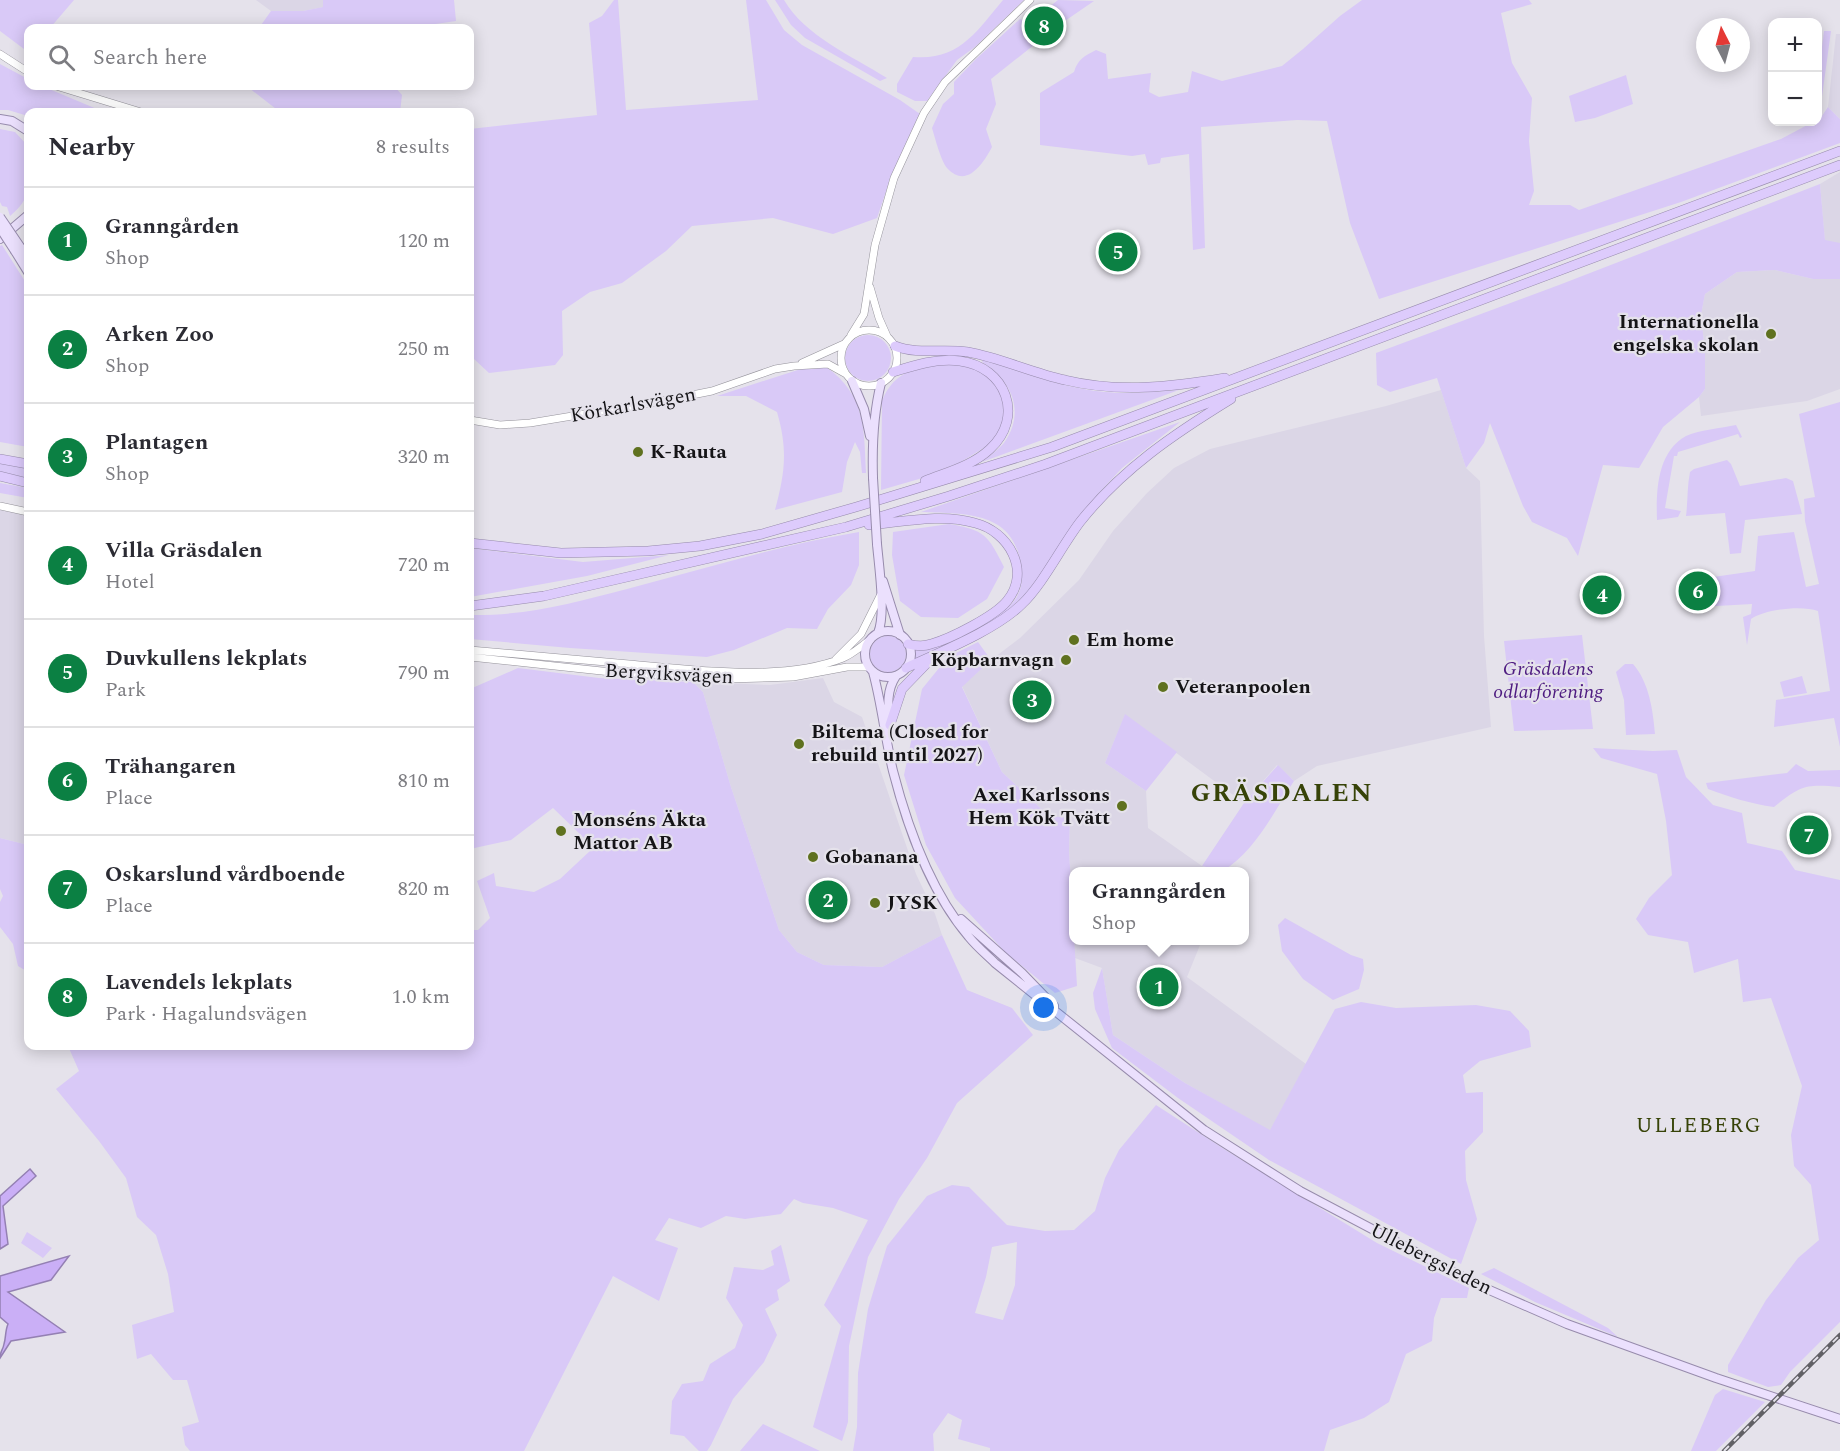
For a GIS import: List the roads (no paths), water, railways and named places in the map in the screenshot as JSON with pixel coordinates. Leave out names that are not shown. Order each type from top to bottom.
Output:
[{"type":"highway","points":[[474,543],[561,553],[648,551],[722,542],[762,534],[843,511],[1052,447],[1840,151]]},
{"type":"highway","points":[[474,605],[555,594],[846,527],[950,496],[1046,464],[1840,165]]},
{"type":"highway","points":[[895,346],[915,351],[969,352],[1064,380],[1105,387],[1147,388],[1245,375]]},
{"type":"highway","points":[[843,511],[970,464],[999,440],[1007,423],[1006,397],[994,376],[981,367],[962,362],[938,360],[893,372]]},
{"type":"highway","points":[[906,668],[1003,619],[1022,604],[1080,523],[1124,474],[1170,438],[1251,387]]},
{"type":"highway","points":[[0,459],[24,463]]},
{"type":"highway","points":[[0,476],[24,482]]},
{"type":"highway","points":[[846,527],[931,519],[962,520],[974,522],[996,532],[1011,548],[1017,567],[1017,577],[1007,601],[991,614],[952,636],[924,646],[908,645]]},
{"type":"highway","points":[[890,725],[902,689],[938,652]]},
{"type":"main road","points":[[0,119],[12,121],[24,128]]},
{"type":"main road","points":[[0,217],[24,263]]},
{"type":"main road","points":[[0,239],[24,218]]},
{"type":"main road","points":[[0,228],[24,254]]},
{"type":"main road","points":[[849,378],[864,409],[872,442]]},
{"type":"main road","points":[[877,548],[884,586],[900,635],[908,645],[910,657],[906,668],[896,676],[884,677],[871,670],[864,654],[870,640],[878,633],[882,620],[880,596],[877,548],[873,478],[872,442],[876,401],[881,384]]},
{"type":"main road","points":[[878,633],[893,632],[900,635]]},
{"type":"main road","name":"Ullebergsleden","points":[[871,670],[894,773],[911,829],[926,870],[949,909],[978,946],[1064,1019],[1204,1130],[1300,1191],[1478,1285],[1568,1324],[1716,1378],[1840,1419]]},
{"type":"main road","name":"Ullebergsleden","points":[[889,751],[888,694],[896,676]]},
{"type":"street","points":[[869,283],[879,318],[887,336],[895,346],[897,364],[893,372],[881,384],[866,386],[849,378],[840,360],[844,345],[864,314],[869,283],[880,222],[894,178],[924,113],[951,77],[1030,0]]},
{"type":"street","points":[[0,54],[24,69]]},
{"type":"street","points":[[68,90],[125,108]]},
{"type":"street","points":[[851,335],[869,329],[887,336]]},
{"type":"street","name":"Körkarlsvägen","points":[[794,366],[844,345]]},
{"type":"street","name":"Körkarlsvägen","points":[[474,421],[500,425],[530,423],[657,402],[712,391],[775,369],[794,366],[828,364],[849,378]]},
{"type":"street","points":[[0,506],[24,511]]},
{"type":"street","points":[[832,662],[861,634],[880,596]]},
{"type":"street","name":"Bergviksvägen","points":[[474,650],[733,672],[780,670],[832,662],[849,656],[870,640]]},
{"type":"street","name":"Bergviksvägen","points":[[474,657],[611,672],[728,679],[794,677],[847,667],[871,670]]},
{"type":"railway","points":[[1724,1451],[1840,1335]]},
{"type":"place","name":"Lavendels lekplats","points":[[1044,26]]},
{"type":"place","name":"Duvkullens lekplats","points":[[1118,252]]},
{"type":"place","name":"Internationella engelska skolan","points":[[1771,334]]},
{"type":"place","name":"K-Rauta","points":[[638,452]]},
{"type":"place","name":"Trähangaren","points":[[1698,591]]},
{"type":"place","name":"Villa Gräsdalen","points":[[1602,595]]},
{"type":"place","name":"Em home","points":[[1074,640]]},
{"type":"place","name":"Köpbarnvagn","points":[[1066,660]]},
{"type":"place","name":"Veteranpoolen","points":[[1163,687]]},
{"type":"place","name":"Plantagen","points":[[1032,700]]},
{"type":"place","name":"Biltema (Closed for rebuild until 2027)","points":[[799,744]]},
{"type":"place","name":"Axel Karlssons Hem Kök Tvätt","points":[[1122,806]]},
{"type":"place","name":"Monséns Äkta Mattor AB","points":[[561,831]]},
{"type":"place","name":"Oskarslund vårdboende","points":[[1809,835]]},
{"type":"place","name":"Gobanana","points":[[813,857]]},
{"type":"place","name":"Arken Zoo","points":[[828,900]]},
{"type":"place","name":"JYSK","points":[[875,903]]},
{"type":"place","name":"Granngården","points":[[1159,987]]},
{"type":"district","name":"GRÄSDALEN","points":[[1282,793]]},
{"type":"district","name":"ULLEBERG","points":[[1699,1126]]},
{"type":"park label","name":"Gräsdalens odlarförening","points":[[1548,680]]}]
